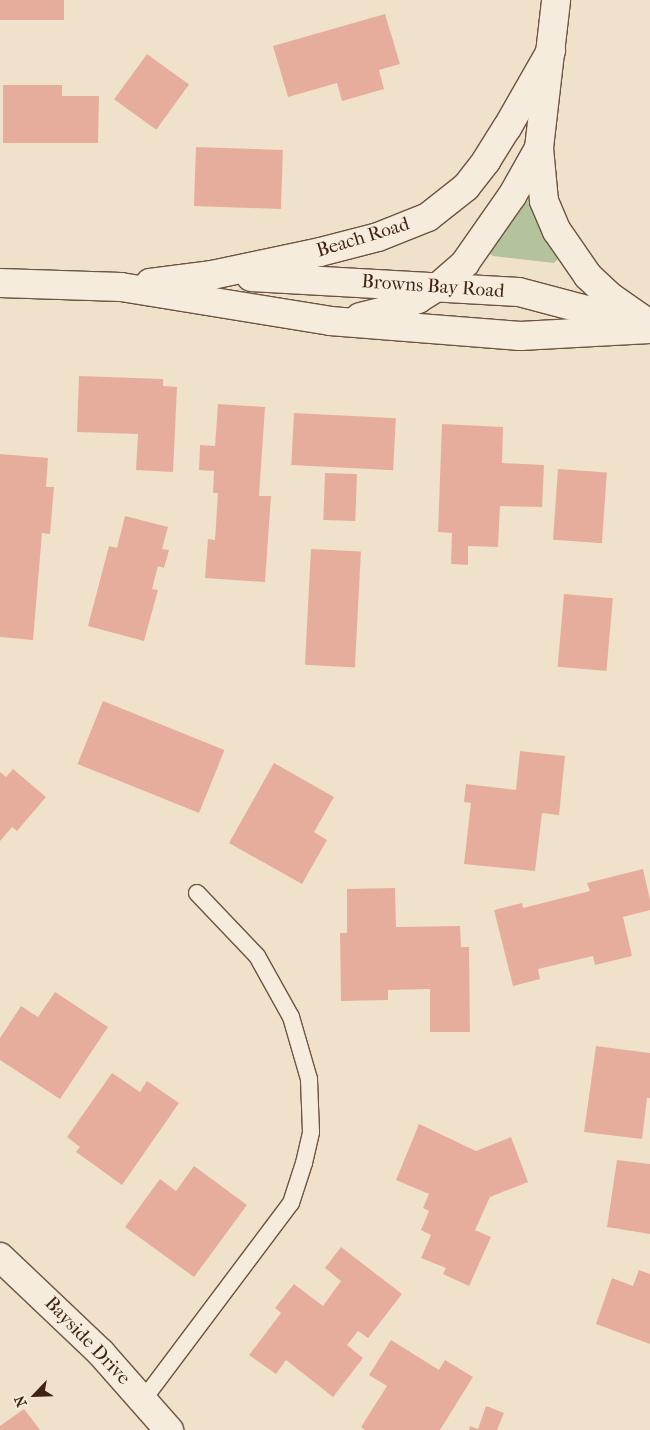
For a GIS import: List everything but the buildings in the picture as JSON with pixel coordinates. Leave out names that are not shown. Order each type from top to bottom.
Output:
[{"type":"main road","name":"Beach Road","points":[[439,286],[468,259],[512,196],[539,148],[556,0]]},
{"type":"main road","name":"Beach Road","points":[[121,287],[212,275],[378,237],[428,217],[466,187],[507,128],[551,51]]},
{"type":"main road","points":[[539,148],[544,201],[557,231],[588,276],[612,298],[650,326]]},
{"type":"main road","name":"Browns Bay Road","points":[[212,275],[439,286],[519,292],[650,326]]},
{"type":"main road","name":"Beach Road","points":[[0,283],[121,287],[330,321]]},
{"type":"main road","points":[[330,321],[366,316],[395,308],[439,286]]},
{"type":"main road","points":[[330,321],[520,336],[650,326]]},
{"type":"main road","name":"Bayside Drive","points":[[0,1256],[102,1353],[169,1430]]},
{"type":"lane","points":[[143,1400],[290,1203],[304,1163],[311,1132],[309,1079],[291,1017],[257,956],[197,893]]},
{"type":"green space","points":[[528,200],[531,200],[560,257],[554,263],[493,256],[489,253]]}]
